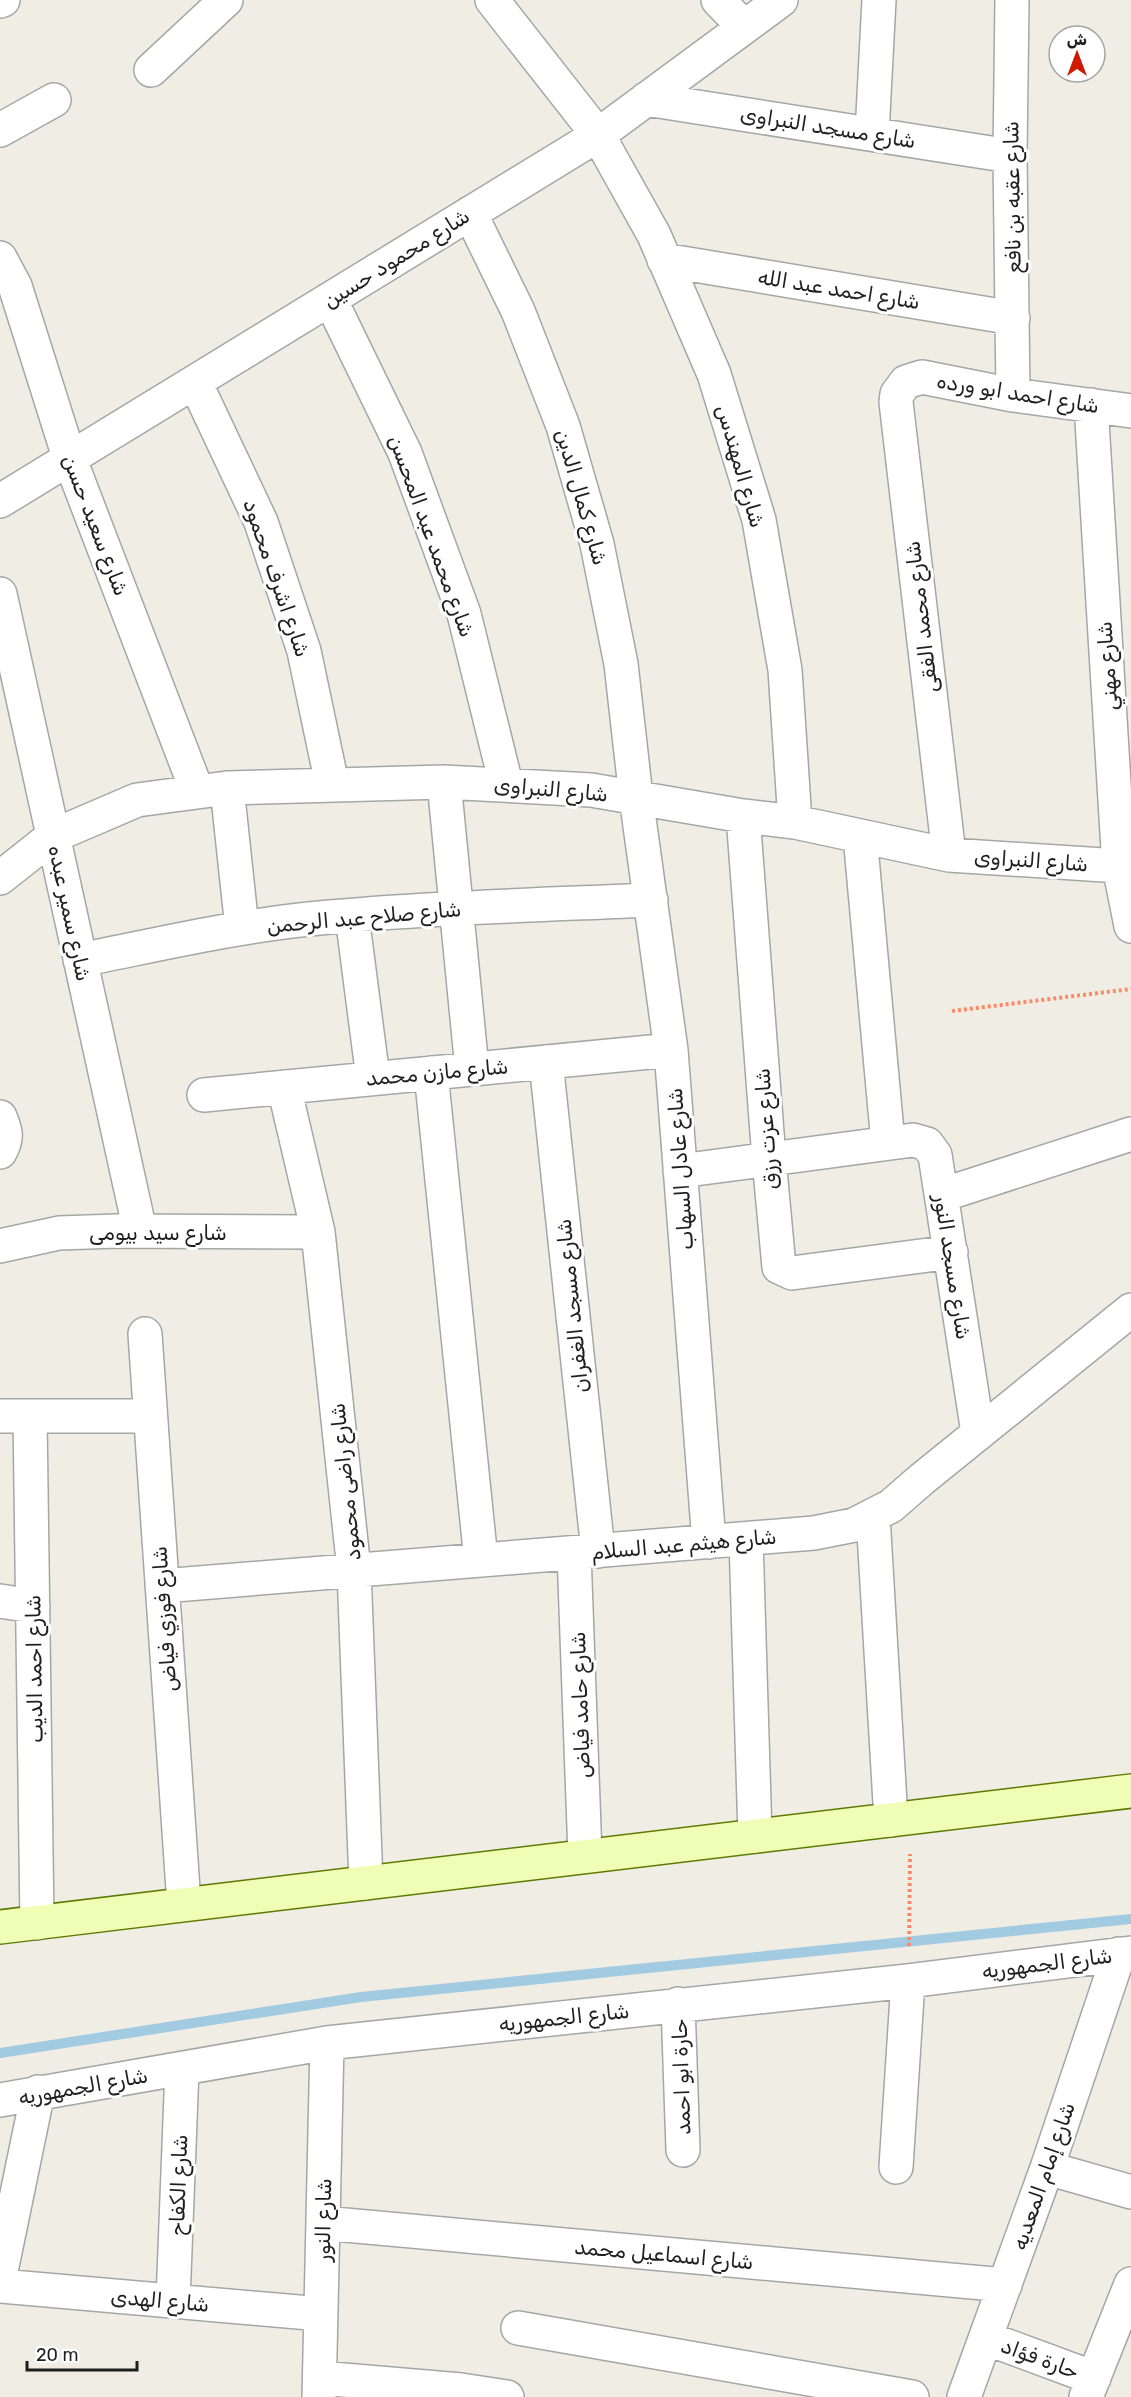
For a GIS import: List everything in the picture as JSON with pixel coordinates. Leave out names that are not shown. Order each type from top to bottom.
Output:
[{"type":"main road","points":[[0,1927],[1131,1791]]},
{"type":"street","points":[[151,70],[226,0]]},
{"type":"street","name":"شارع المهندس","points":[[492,0],[598,135],[654,235],[714,374],[759,520],[785,670],[795,822]]},
{"type":"street","points":[[718,0],[744,27]]},
{"type":"street","name":"شارع محمود حسين","points":[[0,501],[598,135],[781,0]]},
{"type":"street","points":[[872,134],[879,0]]},
{"type":"street","name":"شارع عقبه بن نافع","points":[[1012,0],[1010,156],[1013,395]]},
{"type":"street","name":"شارع مسجد النبراوى","points":[[646,99],[1010,156]]},
{"type":"street","points":[[0,130],[54,100]]},
{"type":"street","name":"شارع كمال الدين","points":[[470,213],[518,311],[563,426],[597,544],[621,664],[636,797]]},
{"type":"street","name":"شارع سعيد حسن","points":[[0,258],[15,286],[69,457],[212,789],[242,928]]},
{"type":"street","name":"شارع احمد عبد الله","points":[[664,260],[1013,318]]},
{"type":"street","name":"شارع محمد عبد المحسن","points":[[330,299],[405,453],[464,614],[506,784]]},
{"type":"street","name":"شارع احمد ابو ورده","points":[[906,382],[922,377],[1013,395],[1131,411]]},
{"type":"street","name":"شارع اشرف محمود","points":[[195,382],[261,522],[304,651],[332,784]]},
{"type":"street","name":"شارع محمد الفقى","points":[[906,382],[897,394],[896,402],[949,855]]},
{"type":"street","name":"شارع مهني","points":[[1091,405],[1119,866],[1131,926]]},
{"type":"street","name":"شارع سمير عبده","points":[[0,594],[140,1231]]},
{"type":"street","points":[[444,782],[472,1069]]},
{"type":"street","name":"شارع النبراوى","points":[[0,878],[53,836],[137,800],[212,789],[444,782],[591,790],[743,816],[795,822],[949,855],[1119,866]]},
{"type":"street","name":"شارع عادل السهاب","points":[[636,797],[671,1050],[709,1542]]},
{"type":"street","name":"شارع عزت رزق","points":[[743,816],[779,1267],[792,1274],[951,1252]]},
{"type":"street","points":[[680,1171],[888,1143],[860,836]]},
{"type":"street","name":"شارع صلاح عبد الرحمن","points":[[80,960],[242,928],[352,916],[456,908],[651,900]]},
{"type":"street","points":[[352,916],[373,1078]]},
{"type":"street","name":"شارع مازن محمد","points":[[204,1095],[671,1050]]},
{"type":"street","name":"شارع مسجد الغفران","points":[[546,1062],[586,1552]]},
{"type":"street","points":[[431,1073],[481,1560]]},
{"type":"street","name":"شارع راضى محمود","points":[[284,1087],[318,1232],[354,1570],[366,1882]]},
{"type":"street","points":[[0,1117],[7,1133],[0,1152]]},
{"type":"street","points":[[942,1195],[1131,1134]]},
{"type":"street","name":"شارع مسجد النور","points":[[888,1143],[913,1140],[927,1144],[935,1155],[978,1433]]},
{"type":"street","name":"شارع سيد بيومى","points":[[0,1246],[59,1233],[318,1232]]},
{"type":"street","name":"شارع هيثم عبد السلام","points":[[162,1586],[746,1539],[814,1533],[854,1525],[891,1506],[1131,1310]]},
{"type":"street","name":"شارع فوزي فياض","points":[[145,1334],[184,1904]]},
{"type":"street","points":[[15,1416],[150,1416]]},
{"type":"street","name":"شارع احمد الديب","points":[[15,1416],[33,1606],[37,1923]]},
{"type":"street","points":[[873,1515],[891,1820]]},
{"type":"street","points":[[746,1539],[755,1836]]},
{"type":"street","name":"شارع حامد فياض","points":[[585,1856],[586,1552]]},
{"type":"street","points":[[0,1601],[33,1606]]},
{"type":"street","name":"شارع الجمهوريه","points":[[0,2100],[327,2043],[678,2004],[909,1968],[1125,1954]]},
{"type":"street","name":"شارع إمام المعديه","points":[[964,2397],[1125,1954]]},
{"type":"street","points":[[896,2167],[909,1968]]},
{"type":"street","name":"حارة ابو احمد","points":[[678,2004],[683,2150]]},
{"type":"street","name":"شارع النور","points":[[320,2387],[327,2043]]},
{"type":"street","name":"شارع الكفاح","points":[[173,2301],[182,2069]]},
{"type":"street","points":[[0,2276],[38,2092]]},
{"type":"street","points":[[1047,2168],[1131,2192]]},
{"type":"street","name":"شارع اسماعيل محمد","points":[[323,2223],[1005,2285]]},
{"type":"street","points":[[1090,2387],[1131,2284]]},
{"type":"street","name":"شارع الهدى","points":[[0,2286],[321,2314]]},
{"type":"street","points":[[518,2328],[912,2397]]},
{"type":"street","name":"حارة فؤاد","points":[[986,2338],[1090,2387]]},
{"type":"street","points":[[320,2387],[460,2390],[507,2397]]},
{"type":"path","points":[[952,1011],[1131,989]]},
{"type":"path","points":[[909,1968],[910,1852]]},
{"type":"waterway","points":[[0,2053],[361,1997],[1131,1919]]}]
